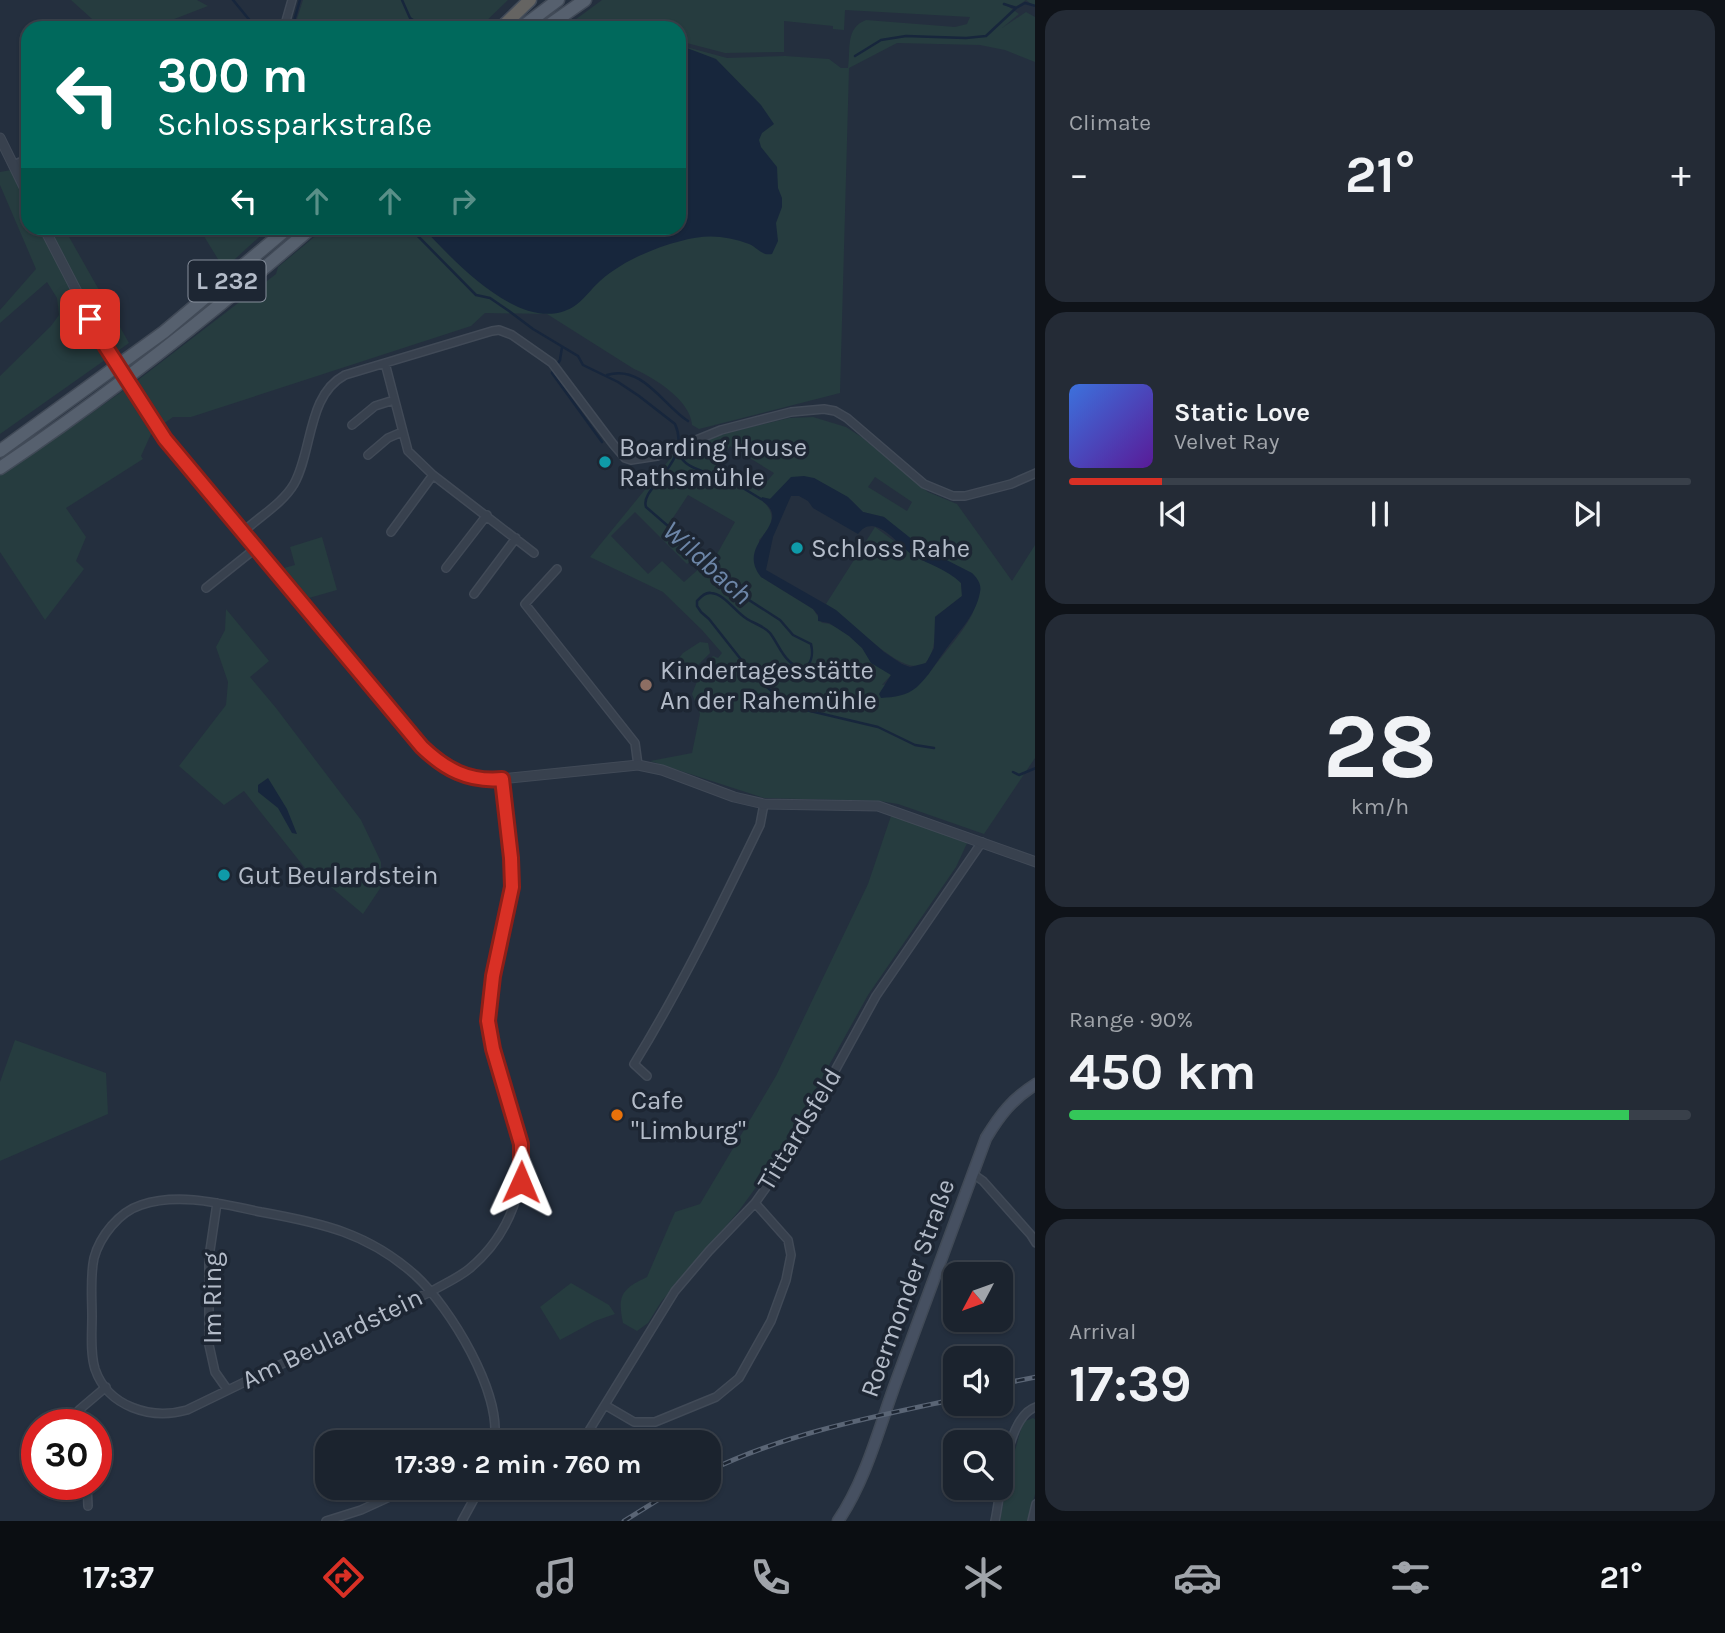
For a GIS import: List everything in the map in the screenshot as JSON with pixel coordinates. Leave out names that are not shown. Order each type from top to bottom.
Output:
[{"type":"highway","points":[[508,21],[530,0]]},
{"type":"main road","points":[[530,21],[558,0]]},
{"type":"main road","points":[[555,21],[585,0]]},
{"type":"main road","name":"L 232","points":[[0,451],[164,332],[280,235]]},
{"type":"main road","name":"L 232","points":[[0,468],[117,386],[303,235]]},
{"type":"main road","name":"Roermonder Straße","points":[[838,1521],[856,1490],[879,1436],[986,1138],[1002,1112],[1015,1098],[1035,1084]]},
{"type":"street","points":[[286,21],[292,0]]},
{"type":"street","points":[[0,138],[21,181]]},
{"type":"street","points":[[13,165],[21,162]]},
{"type":"street","points":[[48,235],[104,344],[165,439],[429,753],[442,765],[482,779],[638,765],[662,770],[734,797],[764,804],[878,806],[1035,862]]},
{"type":"street","points":[[243,532],[291,488],[298,476],[322,397],[332,381],[499,330],[512,335],[555,367],[625,458],[651,458],[721,430],[791,412],[824,409],[835,411],[847,418],[924,484],[953,496],[965,496],[1011,484],[1035,473]]},
{"type":"street","points":[[385,363],[408,451],[433,475],[534,552]]},
{"type":"street","points":[[352,425],[375,406],[394,400]]},
{"type":"street","points":[[368,455],[388,438],[402,432]]},
{"type":"street","points":[[391,532],[433,475]]},
{"type":"street","points":[[446,568],[487,515]]},
{"type":"street","points":[[474,594],[516,538]]},
{"type":"street","points":[[206,588],[256,548]]},
{"type":"street","points":[[557,569],[524,604],[635,743],[638,765]]},
{"type":"street","points":[[495,1430],[496,1418],[485,1384],[452,1321],[432,1291],[468,1270],[493,1243],[510,1217],[521,1182],[521,1144],[493,1049],[488,1021],[493,976],[512,887],[502,779]]},
{"type":"street","points":[[647,1076],[634,1064],[680,989],[760,825],[764,804]]},
{"type":"street","name":"Tittardsfeld","points":[[589,1430],[676,1291],[709,1251],[755,1203],[789,1154],[876,996],[982,842]]},
{"type":"street","points":[[972,1174],[984,1181],[1031,1235],[1035,1244]]},
{"type":"street","name":"Am Beulardstein","points":[[168,1198],[218,1203],[329,1226],[370,1242],[404,1266],[432,1291],[187,1410],[162,1415],[130,1408],[106,1387],[96,1371],[92,1357],[94,1258],[106,1234],[122,1216],[138,1205],[168,1198]]},
{"type":"street","name":"Im Ring","points":[[218,1203],[209,1257],[209,1345],[215,1372],[226,1390]]},
{"type":"street","points":[[605,1405],[634,1422],[655,1422],[708,1402],[732,1387],[771,1321],[792,1255],[788,1240],[755,1203]]},
{"type":"street","points":[[80,1409],[106,1387]]},
{"type":"street","points":[[995,1521],[1010,1442],[1023,1415],[1035,1407]]},
{"type":"street","points":[[88,1500],[88,1506]]},
{"type":"street","points":[[326,1521],[383,1500]]},
{"type":"street","points":[[462,1521],[473,1500]]},
{"type":"street","points":[[1032,1521],[1035,1504]]},
{"type":"green space","points":[[71,0],[197,0],[208,6],[169,21],[94,21]]},
{"type":"green space","points":[[303,0],[508,0],[486,21],[296,21]]},
{"type":"green space","points":[[602,0],[1026,0],[1017,6],[1006,5],[1019,14],[1002,28],[1026,12],[1035,17],[1035,62],[1005,50],[980,45],[897,43],[849,68],[840,393],[699,429],[692,425],[690,416],[679,399],[661,384],[547,314],[485,313],[471,326],[191,417],[173,417],[152,432],[141,456],[143,459],[66,508],[86,537],[76,561],[84,569],[45,620],[0,552],[0,474],[138,380],[276,274],[278,267],[317,235],[686,235],[686,47],[727,58],[785,56],[829,59],[841,68],[848,68],[852,34],[859,24],[866,20],[955,27],[967,24],[970,17],[845,10],[844,30],[833,29],[833,26],[784,21],[784,52],[725,53],[686,43],[686,21],[574,21]]},
{"type":"green space","points":[[1026,0],[1035,0],[1035,7]]},
{"type":"green space","points":[[21,168],[21,234],[0,185],[0,172]]},
{"type":"green space","points":[[21,235],[68,235],[129,343],[0,434],[0,376],[59,315],[57,298],[47,282],[0,323],[0,310],[36,269]]},
{"type":"green space","points":[[203,235],[261,235],[224,269]]},
{"type":"green space","points":[[813,417],[846,427],[928,492],[957,504],[1012,581],[1035,545],[1035,758],[984,834],[898,804],[879,801],[764,798],[650,761],[692,753],[700,714],[692,694],[704,664],[713,656],[718,658],[722,653],[663,592],[590,557],[674,454],[723,434],[789,418]],"holes":[[[730,446],[774,473],[759,491],[717,467]],[[875,477],[912,502],[907,511],[868,487]],[[814,478],[851,500],[863,512],[884,517],[907,537],[943,558],[980,591],[969,619],[928,675],[882,685],[891,675],[858,644],[840,629],[822,623],[813,609],[761,577],[759,540],[771,520],[770,510],[761,500],[770,499]],[[688,495],[735,522],[717,554],[702,549],[669,524]],[[635,512],[687,564],[693,559],[701,567],[684,582],[662,561],[648,574],[611,536]]]},
{"type":"green space","points":[[875,527],[913,555],[953,574],[961,583],[962,596],[935,617],[933,648],[925,663],[912,666],[896,659],[826,604]]},
{"type":"green space","points":[[322,537],[337,590],[309,598],[284,568],[295,565],[290,547]]},
{"type":"green space","points":[[226,609],[269,661],[250,677],[361,820],[381,862],[381,887],[363,914],[331,887],[316,882],[244,791],[224,805],[179,766],[226,705],[228,682],[216,647],[225,630]]},
{"type":"green space","points":[[700,642],[708,643],[710,653],[695,668],[688,680],[686,667],[679,658]]},
{"type":"green space","points":[[892,813],[968,841],[956,867],[868,995],[778,1157],[738,1212],[661,1302],[648,1323],[637,1331],[623,1323],[623,1294],[632,1285],[647,1277],[675,1212],[700,1204],[776,1076],[868,884]]},
{"type":"green space","points":[[15,1040],[106,1073],[108,1114],[0,1161],[0,1082]]},
{"type":"green space","points":[[571,1283],[609,1305],[615,1314],[595,1321],[560,1340],[540,1307]]},
{"type":"green space","points":[[1033,1418],[1035,1494],[1028,1521],[1000,1521],[1004,1500],[1013,1500],[1013,1457],[1023,1422]]},
{"type":"water","points":[[686,48],[716,59],[761,105],[774,124],[762,133],[759,140],[761,147],[777,167],[778,188],[782,198],[782,207],[776,223],[778,241],[772,254],[723,237],[707,236],[681,241],[627,262],[608,274],[573,307],[553,314],[533,312],[512,304],[491,291],[430,235],[686,235]]},
{"type":"water","points":[[791,477],[814,478],[848,497],[863,512],[884,517],[923,548],[972,573],[979,581],[978,601],[970,617],[925,679],[909,692],[881,698],[879,694],[891,675],[871,663],[862,648],[849,636],[829,623],[818,621],[818,615],[813,609],[761,577],[754,565],[754,554],[772,517],[770,509],[761,500],[762,497],[770,499]],"holes":[[[791,496],[799,496],[813,508],[858,534],[864,528],[878,527],[913,555],[961,583],[962,596],[935,617],[934,648],[926,663],[910,667],[902,664],[884,652],[836,610],[766,570],[773,537]]]},
{"type":"water","points":[[268,778],[287,809],[297,834],[292,833],[278,808],[258,792],[258,785]]},
{"type":"waterway","points":[[233,0],[250,21]]},
{"type":"waterway","name":"Wildbach","points":[[294,21],[300,0]]},
{"type":"waterway","name":"Wildbach","points":[[402,0],[410,18],[414,21]]},
{"type":"waterway","points":[[1004,4],[1016,8],[1025,3],[1035,6]]},
{"type":"waterway","points":[[855,56],[881,40],[906,36],[986,36],[1016,8]]},
{"type":"waterway","name":"Wildbach","points":[[417,235],[476,295],[490,298],[533,329],[578,356],[583,365],[618,382],[675,424],[679,438],[677,451],[672,463],[650,491],[646,507],[708,559],[718,577],[732,589],[780,620],[793,635],[811,644],[812,656],[808,665],[795,666],[768,631],[743,616],[721,596],[705,594],[697,601],[697,606],[754,676],[789,706],[878,727],[915,745],[934,748]]},
{"type":"waterway","points":[[562,347],[560,360],[552,373],[602,442]]},
{"type":"waterway","points":[[607,375],[631,375],[651,388],[688,421]]},
{"type":"waterway","points":[[679,454],[687,464],[723,483],[738,485],[761,499]]},
{"type":"waterway","name":"Wildbach","points":[[1013,772],[1019,775],[1035,768]]},
{"type":"railway","points":[[1013,1382],[1035,1377]]},
{"type":"railway","points":[[721,1466],[799,1436],[943,1402]]},
{"type":"railway","points":[[624,1521],[658,1500]]},
{"type":"place","name":"Boarding House Rathsmühle","points":[[605,462]]},
{"type":"place","name":"Schloss Rahe","points":[[797,548]]},
{"type":"place","name":"Kindertagesstätte An der Rahemühle","points":[[646,685]]},
{"type":"place","name":"Gut Beulardstein","points":[[224,875]]},
{"type":"place","name":"Cafe \"Limburg\"","points":[[617,1115]]},
{"type":"route","points":[[90,319],[165,439],[422,747],[442,765],[456,772],[482,779],[502,779],[512,887],[493,976],[488,1021],[499,1073],[518,1129],[521,1144],[521,1182]]}]
